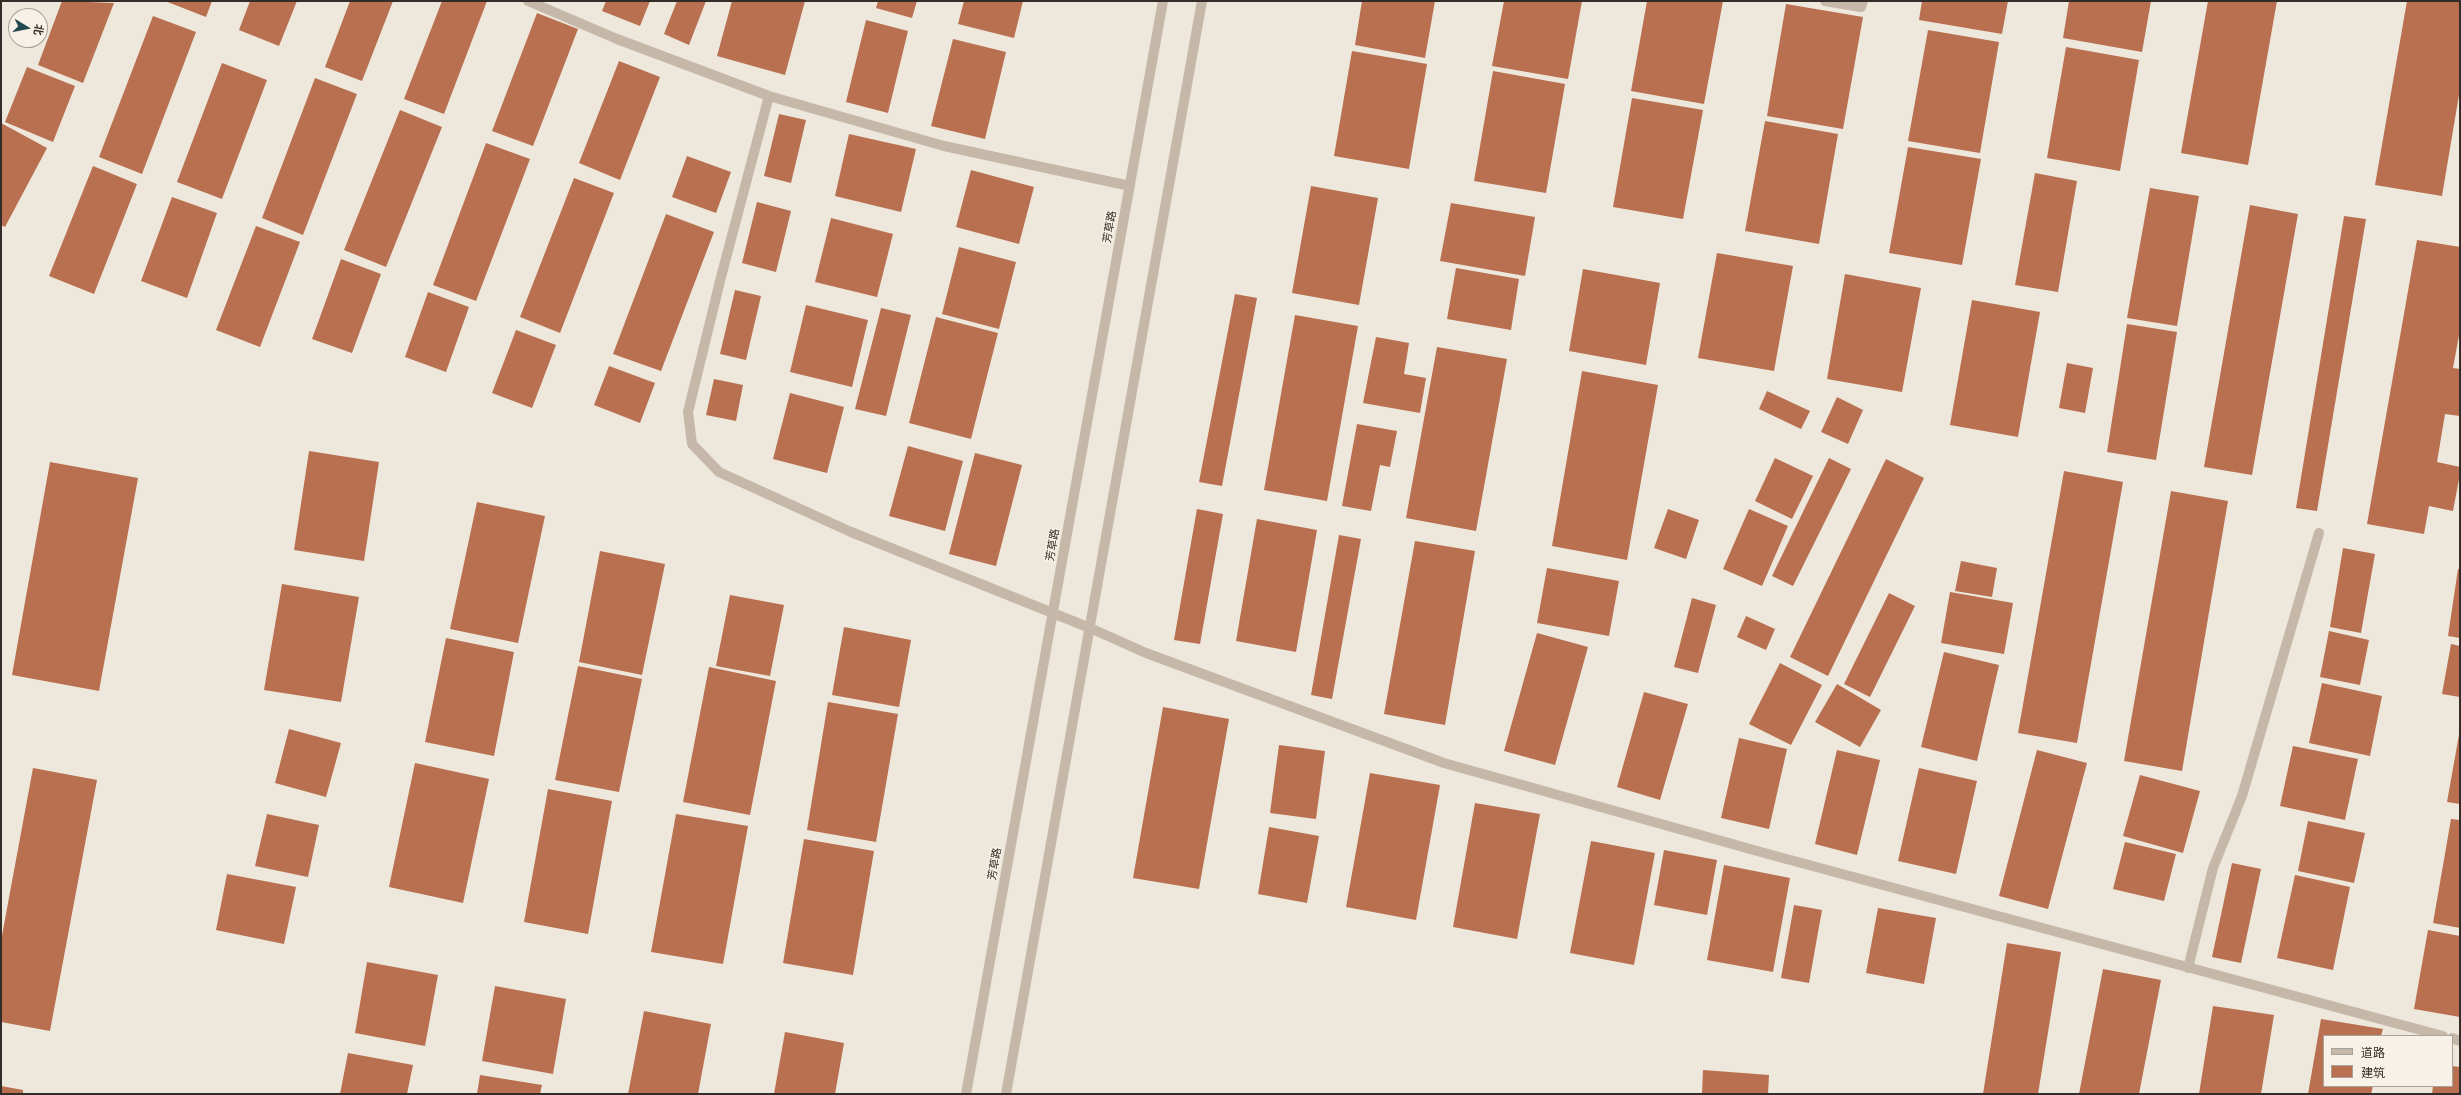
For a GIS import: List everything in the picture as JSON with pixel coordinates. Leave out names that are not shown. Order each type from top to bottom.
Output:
[{"type":"street","points":[[528,1],[617,39],[769,96],[944,146],[1130,186]]},
{"type":"street","name":"芳草路","points":[[966,1094],[1163,1]]},
{"type":"street","points":[[1006,1094],[1202,1]]},
{"type":"street","points":[[1825,1],[1861,7],[1863,1]]},
{"type":"street","points":[[769,96],[721,276],[688,412],[692,444],[719,472],[851,532],[1090,628],[1146,653],[1444,763],[1768,854],[2439,1035]]},
{"type":"street","points":[[2188,968],[2213,868],[2242,796],[2319,533]]},
{"type":"building","points":[[62,1],[114,3],[83,83],[38,65],[44,48],[48,48],[48,38]]},
{"type":"building","points":[[165,1],[212,1],[206,17]]},
{"type":"building","points":[[250,1],[297,1],[279,46],[239,30]]},
{"type":"building","points":[[350,1],[393,1],[362,81],[325,67]]},
{"type":"building","points":[[442,1],[487,1],[444,114],[404,99]]},
{"type":"building","points":[[606,1],[650,1],[640,26],[602,11]]},
{"type":"building","points":[[677,1],[706,1],[689,45],[664,34]]},
{"type":"building","points":[[732,1],[805,1],[785,75],[717,56]]},
{"type":"building","points":[[878,1],[917,1],[912,18],[876,8]]},
{"type":"building","points":[[964,1],[1023,1],[1014,38],[958,24]]},
{"type":"building","points":[[1362,1],[1435,1],[1425,58],[1355,45]]},
{"type":"building","points":[[1504,1],[1582,1],[1568,79],[1492,66]]},
{"type":"building","points":[[1647,1],[1723,1],[1704,104],[1631,91]]},
{"type":"building","points":[[1922,1],[2008,1],[2002,34],[1919,20]]},
{"type":"building","points":[[2069,1],[2151,1],[2142,52],[2063,38]]},
{"type":"building","points":[[2208,1],[2277,1],[2248,165],[2181,153]]},
{"type":"building","points":[[2407,1],[2460,1],[2460,89],[2442,196],[2375,185]]},
{"type":"building","points":[[1786,4],[1863,17],[1843,129],[1767,116]]},
{"type":"building","points":[[537,13],[578,29],[533,146],[492,131]]},
{"type":"building","points":[[153,16],[196,32],[142,174],[99,157]]},
{"type":"building","points":[[866,20],[908,31],[888,113],[846,102]]},
{"type":"building","points":[[1928,30],[1999,42],[1980,153],[1908,141]]},
{"type":"building","points":[[953,39],[1006,52],[985,139],[931,126]]},
{"type":"building","points":[[2066,47],[2139,60],[2120,171],[2047,158]]},
{"type":"building","points":[[1352,51],[1427,64],[1409,169],[1334,156]]},
{"type":"building","points":[[619,61],[660,77],[620,180],[579,163]]},
{"type":"building","points":[[222,63],[267,80],[222,199],[177,182]]},
{"type":"building","points":[[27,67],[75,86],[53,142],[5,122]]},
{"type":"building","points":[[1493,71],[1565,84],[1546,193],[1474,181]]},
{"type":"building","points":[[315,78],[357,94],[303,235],[262,218]]},
{"type":"building","points":[[1632,98],[1703,110],[1683,219],[1613,207]]},
{"type":"building","points":[[400,110],[442,127],[386,267],[344,250]]},
{"type":"building","points":[[779,114],[806,120],[791,183],[764,176]]},
{"type":"building","points":[[1765,121],[1838,134],[1819,244],[1745,231]]},
{"type":"building","points":[[1,123],[47,148],[5,227],[1,225]]},
{"type":"building","points":[[849,134],[916,149],[901,212],[835,196]]},
{"type":"building","points":[[486,143],[530,159],[476,301],[433,285]]},
{"type":"building","points":[[1908,147],[1981,159],[1962,265],[1889,253]]},
{"type":"building","points":[[687,156],[731,172],[716,213],[672,197]]},
{"type":"building","points":[[93,166],[137,184],[94,294],[49,276]]},
{"type":"building","points":[[971,170],[1034,187],[1019,244],[956,227]]},
{"type":"building","points":[[2035,173],[2077,181],[2058,292],[2015,285]]},
{"type":"building","points":[[574,178],[614,193],[560,333],[520,317]]},
{"type":"building","points":[[1311,186],[1378,198],[1359,305],[1292,293]]},
{"type":"building","points":[[2150,188],[2199,196],[2177,326],[2127,318]]},
{"type":"building","points":[[172,197],[217,213],[187,298],[141,281]]},
{"type":"building","points":[[757,202],[791,211],[776,272],[742,263]]},
{"type":"building","points":[[1451,203],[1535,217],[1525,276],[1440,261]]},
{"type":"building","points":[[2250,205],[2298,214],[2252,475],[2204,467]]},
{"type":"building","points":[[666,214],[714,232],[661,371],[613,354]]},
{"type":"building","points":[[2344,216],[2366,219],[2317,511],[2296,508]]},
{"type":"building","points":[[831,218],[893,234],[877,297],[815,282]]},
{"type":"building","points":[[256,226],[300,242],[260,347],[216,330]]},
{"type":"building","points":[[2417,240],[2460,247],[2460,330],[2453,368],[2460,369],[2460,416],[2445,414],[2437,462],[2460,467],[2460,474],[2453,511],[2429,506],[2424,534],[2367,524]]},
{"type":"building","points":[[959,247],[1016,262],[999,329],[942,314]]},
{"type":"building","points":[[1717,253],[1793,266],[1774,371],[1698,358]]},
{"type":"building","points":[[341,259],[381,274],[352,353],[312,339]]},
{"type":"building","points":[[1456,268],[1519,279],[1511,330],[1447,319]]},
{"type":"building","points":[[1583,269],[1660,283],[1646,365],[1569,351]]},
{"type":"building","points":[[1845,274],[1921,288],[1902,392],[1827,379]]},
{"type":"building","points":[[735,290],[761,296],[746,360],[720,354]]},
{"type":"building","points":[[428,292],[469,307],[446,372],[405,357]]},
{"type":"building","points":[[1235,294],[1257,298],[1222,486],[1199,482]]},
{"type":"building","points":[[1972,300],[2040,312],[2018,437],[1950,425]]},
{"type":"building","points":[[806,305],[868,320],[852,387],[790,372]]},
{"type":"building","points":[[881,308],[911,315],[886,416],[855,409]]},
{"type":"building","points":[[1295,315],[1358,326],[1327,501],[1264,490]]},
{"type":"building","points":[[936,317],[998,333],[971,439],[909,423]]},
{"type":"building","points":[[2127,324],[2177,332],[2156,460],[2107,452]]},
{"type":"building","points":[[516,330],[556,345],[532,408],[492,393]]},
{"type":"building","points":[[1376,337],[1409,343],[1404,374],[1426,378],[1420,413],[1363,403]]},
{"type":"building","points":[[1437,347],[1507,359],[1476,531],[1406,518]]},
{"type":"building","points":[[2067,363],[2093,368],[2085,413],[2059,408]]},
{"type":"building","points":[[609,366],[655,383],[640,423],[594,405]]},
{"type":"building","points":[[1582,371],[1658,385],[1627,560],[1552,546]]},
{"type":"building","points":[[714,379],[743,385],[736,421],[706,415]]},
{"type":"building","points":[[1767,391],[1810,411],[1801,429],[1759,409]]},
{"type":"building","points":[[790,393],[844,407],[827,473],[773,459]]},
{"type":"building","points":[[1837,397],[1863,410],[1848,444],[1821,432]]},
{"type":"building","points":[[1357,424],[1397,431],[1390,467],[1380,465],[1371,511],[1342,506]]},
{"type":"building","points":[[908,446],[963,461],[945,531],[889,516]]},
{"type":"building","points":[[309,451],[379,462],[364,561],[294,550]]},
{"type":"building","points":[[975,453],[1022,465],[996,566],[949,554]]},
{"type":"building","points":[[1775,458],[1813,476],[1792,519],[1755,501]]},
{"type":"building","points":[[1829,458],[1851,469],[1793,586],[1772,576]]},
{"type":"building","points":[[1886,459],[1924,478],[1828,676],[1790,657]]},
{"type":"building","points":[[50,462],[138,478],[99,691],[12,675]]},
{"type":"building","points":[[2064,471],[2123,482],[2077,743],[2018,733]]},
{"type":"building","points":[[2171,491],[2228,501],[2182,771],[2124,761]]},
{"type":"building","points":[[477,502],[545,516],[518,643],[450,629]]},
{"type":"building","points":[[1197,509],[1223,514],[1200,644],[1174,640]]},
{"type":"building","points":[[1668,509],[1699,520],[1686,559],[1654,548]]},
{"type":"building","points":[[1749,509],[1788,526],[1762,586],[1723,569]]},
{"type":"building","points":[[1257,519],[1317,530],[1296,652],[1236,641]]},
{"type":"building","points":[[1339,535],[1361,539],[1332,699],[1311,695]]},
{"type":"building","points":[[1415,541],[1475,551],[1445,725],[1384,714]]},
{"type":"building","points":[[2343,548],[2375,554],[2361,633],[2330,627]]},
{"type":"building","points":[[600,551],[665,564],[642,675],[579,662]]},
{"type":"building","points":[[1961,561],[1997,568],[1992,597],[1955,591]]},
{"type":"building","points":[[1547,568],[1619,581],[1609,636],[1537,623]]},
{"type":"building","points":[[2458,569],[2460,569],[2460,638],[2448,636]]},
{"type":"building","points":[[282,584],[359,597],[341,702],[264,690]]},
{"type":"building","points":[[1950,592],[2013,603],[2004,654],[1941,643]]},
{"type":"building","points":[[1889,593],[1915,606],[1870,697],[1844,684]]},
{"type":"building","points":[[730,595],[784,605],[770,676],[716,666]]},
{"type":"building","points":[[1692,598],[1716,605],[1698,673],[1674,667]]},
{"type":"building","points":[[1746,616],[1775,629],[1766,650],[1737,637]]},
{"type":"building","points":[[844,627],[911,640],[899,707],[832,695]]},
{"type":"building","points":[[2329,631],[2369,640],[2360,685],[2320,677]]},
{"type":"building","points":[[1537,633],[1588,647],[1555,765],[1504,751]]},
{"type":"building","points":[[446,638],[514,652],[494,756],[425,742]]},
{"type":"building","points":[[2451,644],[2460,646],[2460,697],[2442,694]]},
{"type":"building","points":[[1944,652],[1999,665],[1977,761],[1921,747]]},
{"type":"building","points":[[1780,663],[1822,685],[1791,745],[1749,724]]},
{"type":"building","points":[[578,666],[642,679],[619,792],[555,780]]},
{"type":"building","points":[[709,667],[776,681],[750,815],[683,802]]},
{"type":"building","points":[[2322,683],[2382,696],[2370,756],[2309,743]]},
{"type":"building","points":[[1837,684],[1881,710],[1860,747],[1815,722]]},
{"type":"building","points":[[1644,692],[1688,704],[1660,800],[1617,787]]},
{"type":"building","points":[[828,702],[898,714],[876,842],[807,830]]},
{"type":"building","points":[[1163,707],[1229,719],[1199,889],[1133,878]]},
{"type":"building","points":[[289,729],[341,743],[326,797],[275,783]]},
{"type":"building","points":[[2460,729],[2460,804],[2447,802]]},
{"type":"building","points":[[1739,738],[1787,749],[1769,829],[1721,818]]},
{"type":"building","points":[[1279,745],[1325,751],[1316,819],[1270,813]]},
{"type":"building","points":[[2293,746],[2358,759],[2345,820],[2280,806]]},
{"type":"building","points":[[1837,750],[1880,760],[1857,855],[1815,844]]},
{"type":"building","points":[[2037,750],[2087,763],[2048,909],[1999,896]]},
{"type":"building","points":[[415,763],[489,779],[463,903],[389,887]]},
{"type":"building","points":[[33,768],[97,780],[50,1031],[1,1022],[1,941]]},
{"type":"building","points":[[1919,768],[1977,781],[1956,874],[1898,861]]},
{"type":"building","points":[[1370,773],[1440,785],[1416,920],[1346,907]]},
{"type":"building","points":[[2140,775],[2200,791],[2183,853],[2123,836]]},
{"type":"building","points":[[548,789],[612,801],[588,934],[524,922]]},
{"type":"building","points":[[1475,803],[1540,814],[1517,939],[1453,927]]},
{"type":"building","points":[[267,814],[319,825],[308,877],[255,866]]},
{"type":"building","points":[[676,814],[748,826],[723,964],[651,952]]},
{"type":"building","points":[[2451,819],[2460,820],[2460,928],[2433,923]]},
{"type":"building","points":[[2308,821],[2365,833],[2354,883],[2298,871]]},
{"type":"building","points":[[1269,827],[1319,836],[1307,903],[1258,894]]},
{"type":"building","points":[[804,839],[874,851],[853,975],[783,963]]},
{"type":"building","points":[[1591,841],[1655,853],[1634,965],[1570,953]]},
{"type":"building","points":[[2125,842],[2176,854],[2164,901],[2113,889]]},
{"type":"building","points":[[1664,850],[1717,860],[1707,915],[1654,905]]},
{"type":"building","points":[[2232,863],[2261,869],[2241,963],[2212,957]]},
{"type":"building","points":[[1724,865],[1790,878],[1773,972],[1707,960]]},
{"type":"building","points":[[227,874],[296,887],[284,944],[216,930]]},
{"type":"building","points":[[2295,875],[2350,887],[2333,970],[2277,958]]},
{"type":"building","points":[[1794,905],[1822,910],[1809,983],[1781,978]]},
{"type":"building","points":[[1878,908],[1936,918],[1924,984],[1866,973]]},
{"type":"building","points":[[2428,930],[2460,936],[2460,1017],[2414,1009]]},
{"type":"building","points":[[2007,943],[2061,952],[2038,1094],[1983,1094]]},
{"type":"building","points":[[367,962],[438,975],[425,1046],[355,1033]]},
{"type":"building","points":[[2103,969],[2161,980],[2139,1094],[2079,1094]]},
{"type":"building","points":[[495,986],[566,999],[553,1074],[482,1061]]},
{"type":"building","points":[[2213,1006],[2274,1015],[2261,1094],[2199,1094]]},
{"type":"building","points":[[644,1011],[711,1024],[698,1094],[628,1094]]},
{"type":"building","points":[[2321,1019],[2383,1029],[2381,1035],[2323,1035],[2323,1087],[2373,1087],[2371,1094],[2308,1094]]},
{"type":"building","points":[[785,1032],[844,1043],[835,1094],[774,1094]]},
{"type":"building","points":[[348,1053],[413,1065],[407,1094],[340,1094]]},
{"type":"building","points":[[2453,1066],[2460,1067],[2460,1094],[2432,1094],[2433,1087],[2453,1087]]},
{"type":"building","points":[[1703,1070],[1769,1075],[1768,1094],[1702,1094]]},
{"type":"building","points":[[480,1075],[542,1085],[540,1094],[477,1094]]},
{"type":"building","points":[[1,1086],[23,1090],[23,1094],[1,1094]]}]
